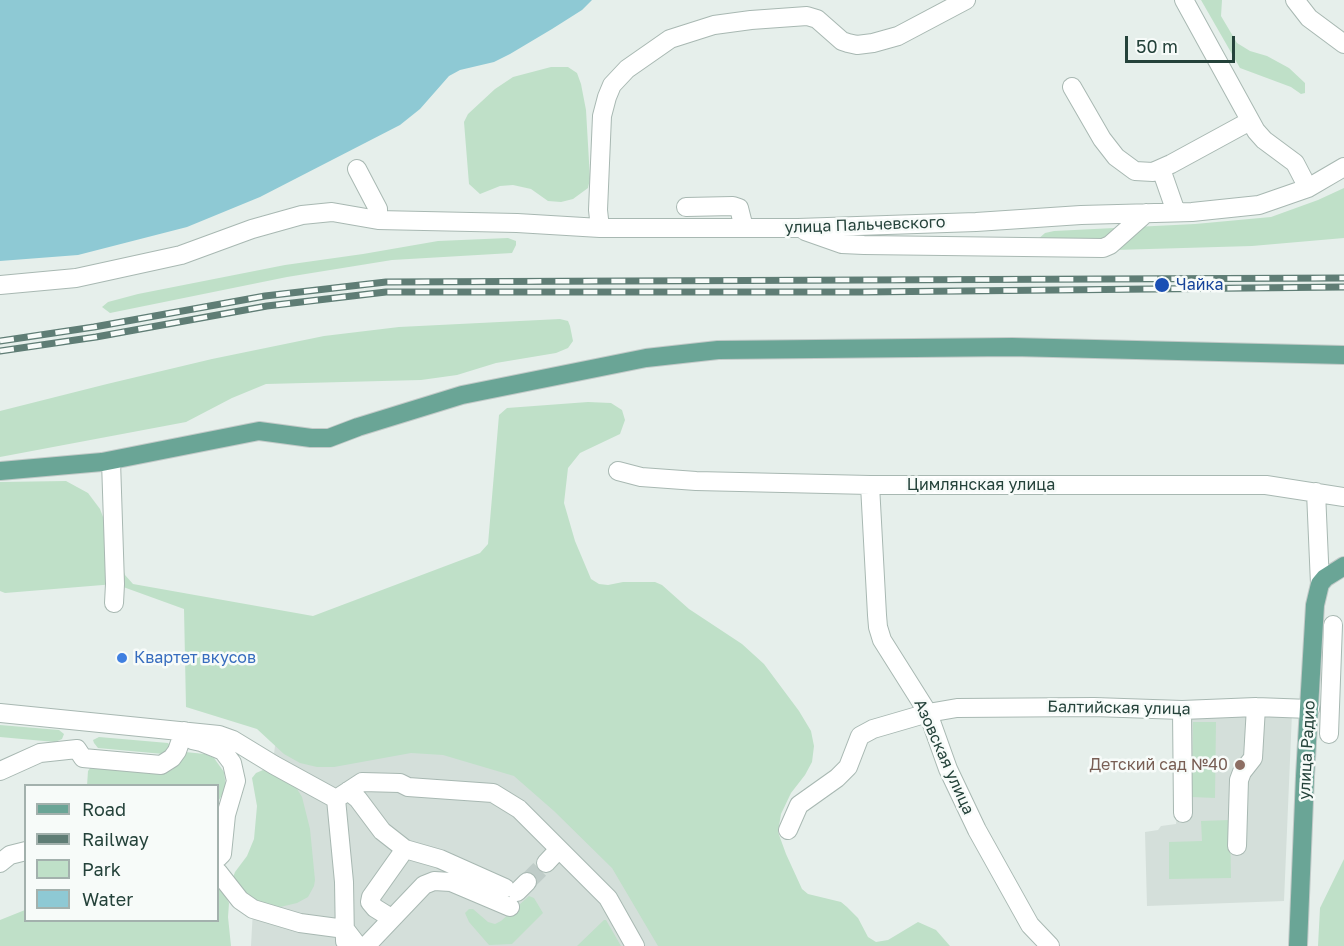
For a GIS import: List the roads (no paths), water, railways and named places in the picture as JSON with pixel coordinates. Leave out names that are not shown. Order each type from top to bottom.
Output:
[{"type":"main road","points":[[0,471],[111,460],[259,431],[329,438],[462,395],[646,358],[718,350],[1012,347],[1344,356]]},
{"type":"main road","points":[[1320,584],[1325,578],[1343,568]]},
{"type":"main road","name":"улица Радио","points":[[1298,946],[1315,605],[1320,584]]},
{"type":"street","points":[[600,228],[598,210],[602,116],[612,85],[627,69],[670,39],[714,25],[807,16],[817,19],[848,44],[873,43],[898,36],[966,0]]},
{"type":"street","points":[[1184,0],[1250,121],[1264,140],[1295,163],[1308,188]]},
{"type":"street","points":[[1295,0],[1309,18],[1344,44]]},
{"type":"street","points":[[1072,87],[1102,140],[1116,157],[1135,171],[1153,172],[1161,169],[1250,121]]},
{"type":"street","name":"улица Пальчевского","points":[[0,285],[76,278],[181,255],[252,229],[302,215],[332,212],[378,220],[517,223],[600,228],[798,228],[1176,212],[1259,205],[1308,188],[1344,167]]},
{"type":"street","points":[[357,169],[378,209],[378,220]]},
{"type":"street","points":[[1161,169],[1176,212]]},
{"type":"street","points":[[686,207],[733,206],[739,208],[744,228]]},
{"type":"street","points":[[798,228],[836,242],[864,246],[1103,248],[1110,245],[1146,213]]},
{"type":"street","points":[[111,460],[114,603]]},
{"type":"street","name":"Цимлянская улица","points":[[618,471],[641,477],[696,481],[870,485],[1266,485],[1344,497]]},
{"type":"street","name":"Азовская улица","points":[[870,485],[878,627],[882,640],[928,713],[948,769],[977,830],[1030,925],[1050,946]]},
{"type":"street","points":[[1316,492],[1320,584]]},
{"type":"street","points":[[1314,622],[1338,623],[1329,734]]},
{"type":"street","name":"Балтийская улица","points":[[788,830],[799,805],[837,778],[848,767],[860,736],[873,729],[928,713],[957,708],[1094,707],[1182,710],[1256,707],[1310,709]]},
{"type":"street","points":[[1238,846],[1239,780],[1253,758],[1256,707]]},
{"type":"street","points":[[1182,710],[1183,813]]},
{"type":"street","points":[[0,712],[183,735],[219,735],[233,740],[274,765],[342,795],[357,799],[382,831],[405,849],[440,860],[515,892],[434,881],[424,885],[366,946]]},
{"type":"street","points":[[0,771],[40,753],[77,749],[83,758],[161,765],[172,758],[183,735]]},
{"type":"street","points":[[183,735],[223,751],[232,763],[236,781],[226,815],[222,854],[219,857]]},
{"type":"street","points":[[342,795],[362,782],[400,783],[408,787],[493,793],[519,810],[608,898],[635,946]]},
{"type":"street","points":[[342,795],[345,937]]},
{"type":"street","points":[[391,918],[375,908],[370,902],[371,897],[405,849]]},
{"type":"street","points":[[546,863],[559,849]]},
{"type":"street","points":[[0,863],[10,855],[24,852]]},
{"type":"street","points":[[219,873],[240,900],[252,909],[345,937],[358,946]]},
{"type":"water","points":[[0,0],[592,0],[582,10],[510,54],[494,62],[460,70],[449,76],[420,109],[400,125],[260,197],[187,227],[78,255],[0,261]]},
{"type":"tunnel","points":[[527,882],[546,863]]},
{"type":"railway","points":[[0,341],[94,327],[265,296],[386,282],[1344,278]]},
{"type":"railway","points":[[0,351],[96,337],[267,306],[386,292],[864,292],[1344,287]]},
{"type":"place","name":"Чайка","points":[[1162,285]]},
{"type":"place","name":"Квартет вкусов","points":[[122,658]]},
{"type":"place","name":"Детский сад №40","points":[[1240,765]]}]
